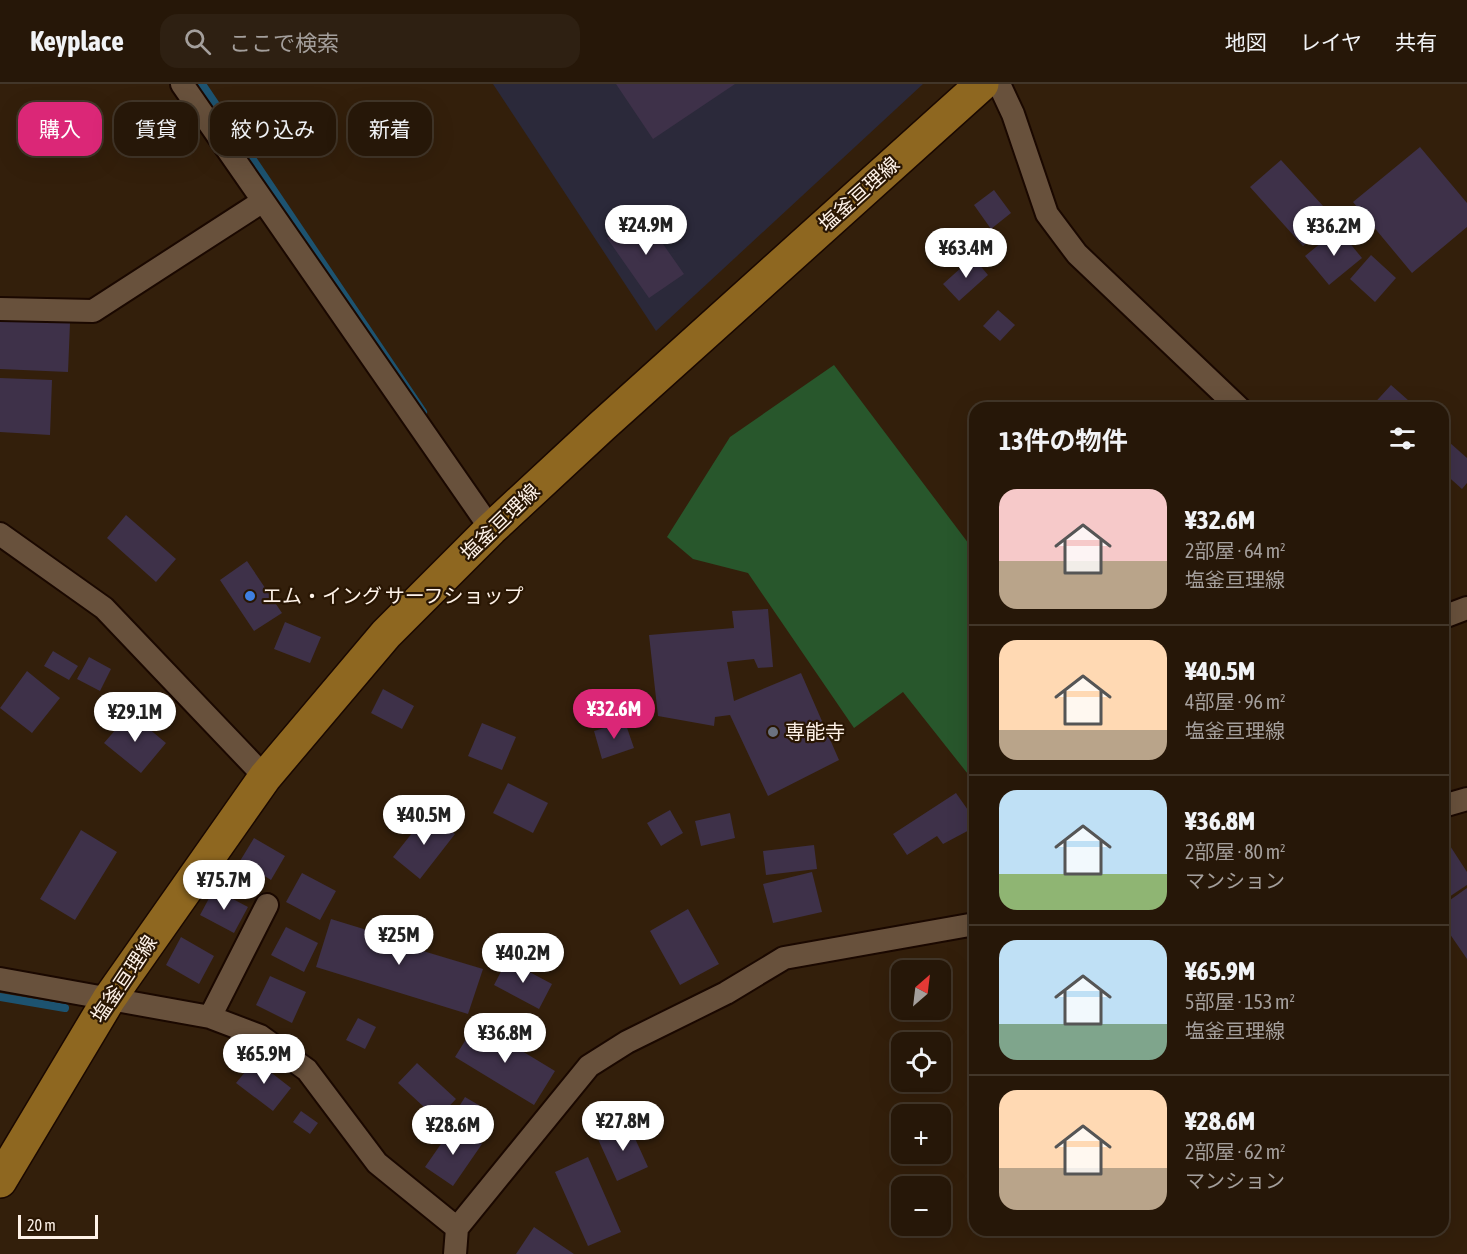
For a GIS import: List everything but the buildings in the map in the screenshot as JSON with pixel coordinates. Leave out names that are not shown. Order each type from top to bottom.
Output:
[{"type":"main road","name":"塩釜亘理線","points":[[0,1181],[109,999],[265,777],[386,634],[491,529],[982,84]]},
{"type":"street","points":[[182,84],[491,529]]},
{"type":"street","points":[[999,84],[1013,114],[1047,214],[1077,254],[1233,402]]},
{"type":"street","points":[[0,309],[93,310],[262,201]]},
{"type":"street","points":[[0,534],[104,608],[265,777]]},
{"type":"street","points":[[1449,615],[1467,608]]},
{"type":"street","points":[[1449,804],[1467,799]]},
{"type":"street","points":[[210,1017],[267,905]]},
{"type":"street","points":[[455,1254],[457,1228],[589,1066],[627,1042],[726,993],[784,958],[969,925]]},
{"type":"street","points":[[0,979],[210,1017],[260,1036],[307,1070],[377,1163],[457,1228]]},
{"type":"shaded area","points":[[493,84],[923,84],[656,331]]},
{"type":"green space","points":[[834,365],[969,544],[969,775],[903,692],[854,728],[748,573],[693,559],[667,537],[730,437]]},
{"type":"waterway","points":[[202,84],[423,412]]},
{"type":"waterway","points":[[0,997],[65,1008]]},
{"type":"place","name":"エム・イング サーフショップ","points":[[250,596]]},
{"type":"place","name":"専能寺","points":[[773,732]]}]
